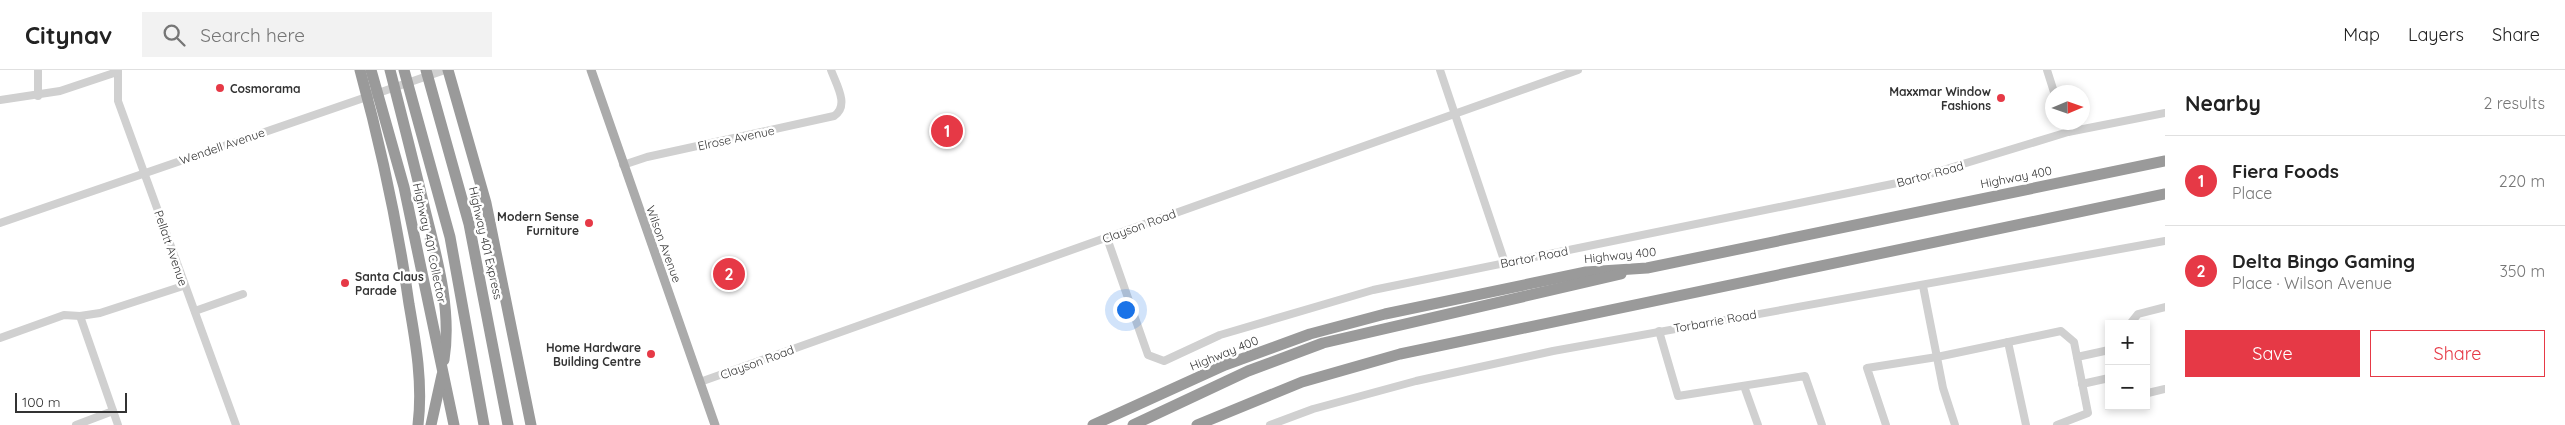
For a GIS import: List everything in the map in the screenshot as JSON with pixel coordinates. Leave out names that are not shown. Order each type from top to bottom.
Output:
[{"type":"highway","points":[[360,70],[370,85],[369,104],[406,282],[419,369],[418,425]]},
{"type":"highway","name":"Highway 401 Collector","points":[[370,70],[370,85],[382,105],[404,187],[454,425]]},
{"type":"highway","name":"Highway 401 Express","points":[[426,70],[469,224],[508,425]]},
{"type":"highway","points":[[404,71],[450,237],[484,425]]},
{"type":"highway","points":[[391,73],[432,240],[446,310],[446,348],[431,425]]},
{"type":"highway","points":[[448,74],[486,203],[531,423]]},
{"type":"highway","name":"Highway 400","points":[[1093,425],[1225,365],[1310,334],[1385,314],[1586,272],[1647,268],[2165,162]]},
{"type":"highway","points":[[1197,425],[1302,382],[1400,354],[2165,194]]},
{"type":"highway","points":[[1132,425],[1248,371],[1323,343],[1647,268]]},
{"type":"main road","name":"Wilson Avenue","points":[[591,70],[714,425]]},
{"type":"street","points":[[38,70],[38,96]]},
{"type":"street","name":"Elrose Avenue","points":[[623,165],[646,157],[834,116],[839,113],[842,103],[831,70]]},
{"type":"street","points":[[1440,70],[1505,263]]},
{"type":"street","name":"Clayson Road","points":[[700,382],[1578,70]]},
{"type":"street","points":[[2047,70],[2052,85]]},
{"type":"street","points":[[0,100],[60,92],[117,71]]},
{"type":"street","name":"Pellatt Avenue","points":[[117,71],[118,101],[145,173],[183,286],[236,425]]},
{"type":"street","name":"Wendell Avenue","points":[[0,223],[145,173],[448,74]]},
{"type":"street","name":"Bartor Road","points":[[1107,238],[1148,356],[1164,361],[1214,337],[1373,290],[1907,181],[2068,132],[2165,113]]},
{"type":"street","name":"Torbarrie Road","points":[[1270,425],[1313,409],[1416,381],[1659,331],[1923,286],[2165,241]]},
{"type":"street","points":[[0,338],[64,315],[80,316],[100,313],[183,286]]},
{"type":"street","points":[[1923,286],[1936,356],[1955,425]]},
{"type":"street","points":[[194,312],[243,294]]},
{"type":"street","points":[[2133,320],[2138,314],[2165,307]]},
{"type":"street","points":[[80,316],[118,425]]},
{"type":"street","points":[[1659,331],[1678,396],[1805,376],[1822,425]]},
{"type":"street","points":[[1886,425],[1867,368],[2061,331],[2074,342],[2088,413],[2057,425]]},
{"type":"street","points":[[2008,342],[2026,425]]},
{"type":"street","points":[[2077,357],[2105,351]]},
{"type":"street","points":[[2082,384],[2105,379]]},
{"type":"street","points":[[1744,386],[1758,425]]},
{"type":"street","points":[[2150,393],[2165,390]]},
{"type":"street","points":[[76,425],[113,411]]},
{"type":"place","name":"Cosmorama","points":[[220,88]]},
{"type":"place","name":"Maxxmar Window Fashions","points":[[2001,98]]},
{"type":"place","name":"Fiera Foods","points":[[947,131]]},
{"type":"place","name":"Modern Sense Furniture","points":[[589,223]]},
{"type":"place","name":"Delta Bingo Gaming","points":[[729,274]]},
{"type":"place","name":"Santa Claus Parade","points":[[345,283]]},
{"type":"place","name":"Home Hardware Building Centre","points":[[651,354]]}]
